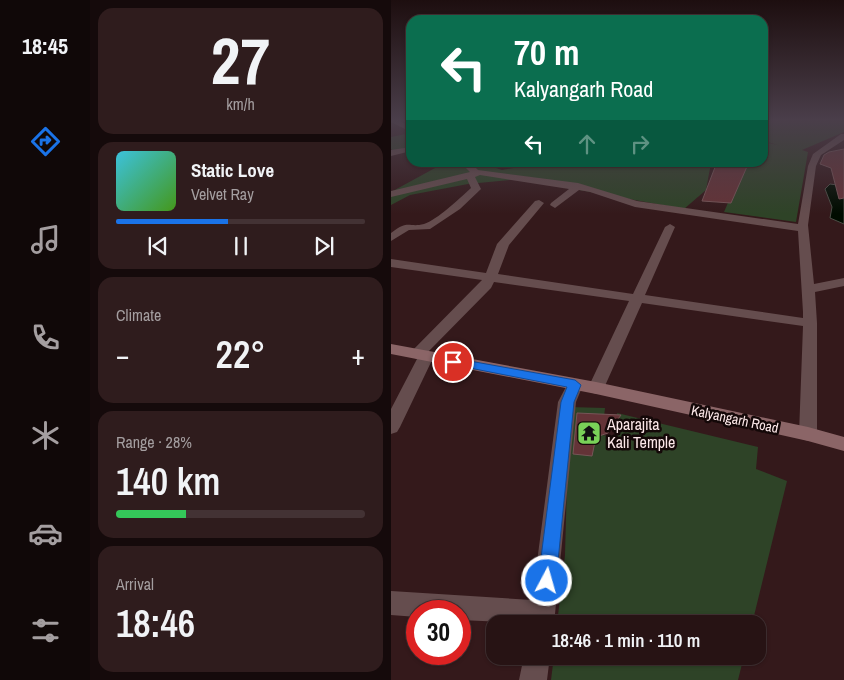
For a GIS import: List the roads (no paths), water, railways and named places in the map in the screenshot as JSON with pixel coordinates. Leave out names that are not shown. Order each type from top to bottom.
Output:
[{"type":"main road","name":"Kalyangarh Road","points":[[391,349],[596,388],[809,434],[844,444]]},
{"type":"street","points":[[809,434],[809,323],[803,228],[811,166],[817,154],[822,151]]},
{"type":"street","points":[[391,238],[406,227],[426,227],[456,207],[476,189],[475,172],[470,167]]},
{"type":"street","points":[[391,194],[475,174],[578,186],[601,191],[635,204],[803,228]]},
{"type":"street","points":[[555,205],[578,186]]},
{"type":"street","points":[[391,427],[421,355],[486,285],[503,244],[539,203]]},
{"type":"street","points":[[596,388],[670,227]]},
{"type":"street","points":[[391,263],[809,323]]},
{"type":"street","points":[[807,290],[844,282]]},
{"type":"street","points":[[542,615],[567,402],[575,385]]},
{"type":"street","points":[[391,603],[512,615]]},
{"type":"street","points":[[533,680],[536,665]]},
{"type":"place","name":"Aparajita Kali Temple","points":[[589,433]]}]
